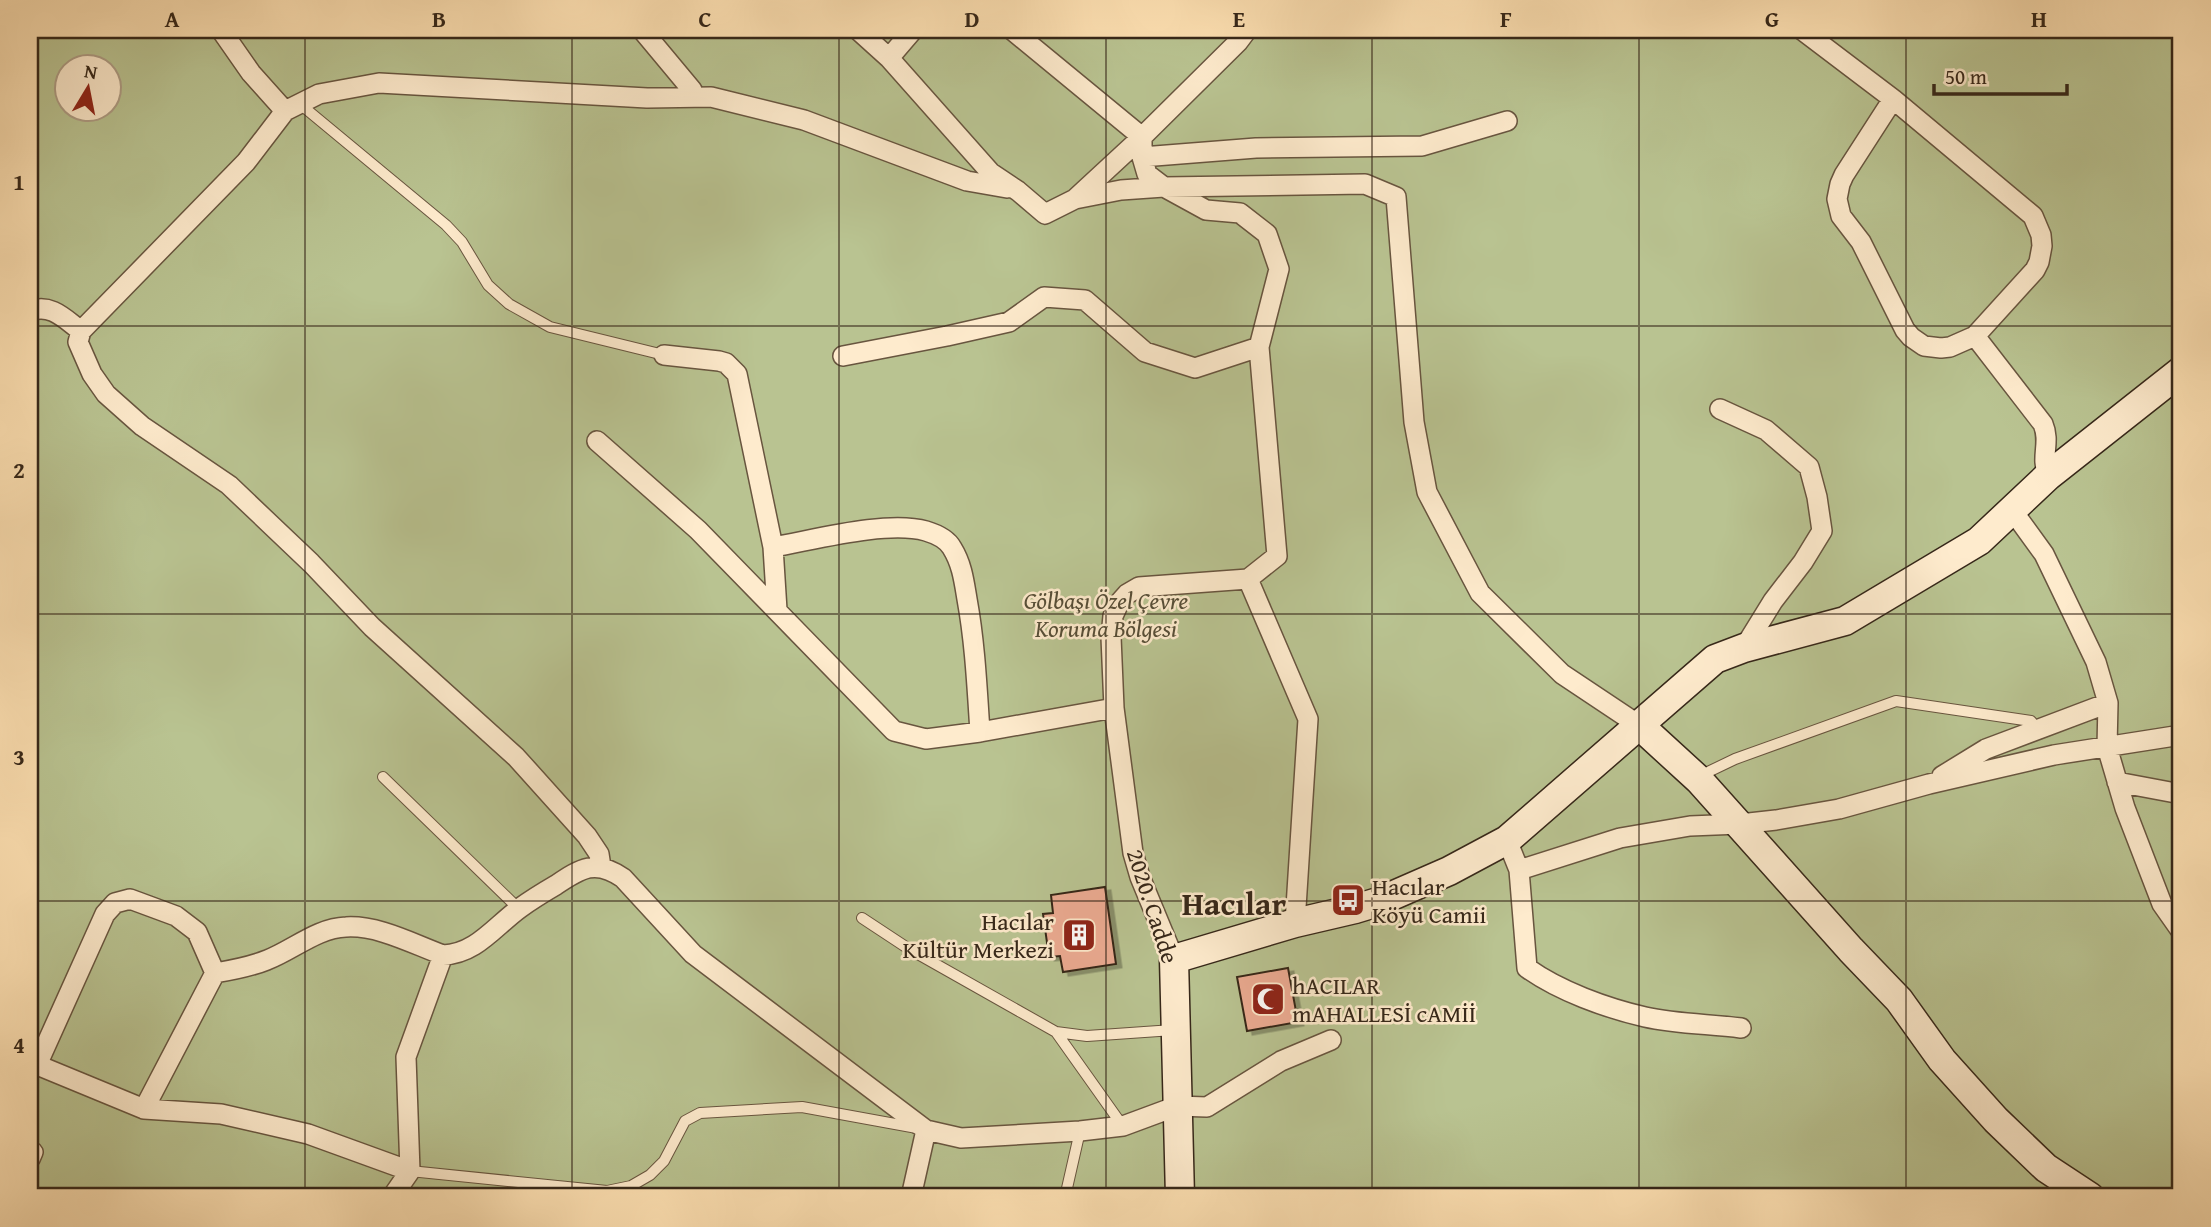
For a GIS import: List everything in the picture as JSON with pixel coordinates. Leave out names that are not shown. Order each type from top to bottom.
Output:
[{"type":"street","points":[[220,30],[251,74],[292,107]]},
{"type":"street","points":[[642,30],[692,90],[693,97]]},
{"type":"street","points":[[858,30],[889,58],[991,173],[1045,214],[1075,199],[1121,190],[1164,187],[1366,184],[1395,198],[1414,422],[1427,492],[1480,593],[1562,674],[1640,726],[1699,780],[1899,1000],[1942,1060],[1996,1120],[2046,1168],[2091,1197]]},
{"type":"street","points":[[889,58],[913,30]]},
{"type":"street","points":[[1012,30],[1142,137],[1147,174],[1164,187],[1206,210],[1240,212],[1267,234],[1279,268],[1259,347],[1277,556],[1248,579],[1308,719],[1295,923]]},
{"type":"street","points":[[1075,199],[1142,137],[1247,30]]},
{"type":"street","points":[[1802,30],[1893,99],[2033,216],[2038,225],[2042,246],[2035,270],[1975,336],[1941,348],[1924,345],[1910,337],[1861,242],[1841,216],[1837,205],[1840,184],[1893,99]]},
{"type":"street","points":[[601,867],[599,854],[587,836],[516,757],[372,627],[311,563],[229,485],[142,426],[106,394],[92,374],[78,342],[81,331],[246,162],[292,107],[319,94],[379,83],[647,98],[711,97],[804,120],[967,181],[1018,191]]},
{"type":"street","points":[[1143,157],[1256,148],[1422,146],[1507,121]]},
{"type":"street","points":[[843,355],[947,336],[1009,321],[1044,297],[1085,300],[1145,352],[1195,368],[1259,347]]},
{"type":"street","points":[[30,311],[53,310],[81,331]]},
{"type":"street","points":[[1975,336],[2043,424],[2046,436],[2043,463],[2048,476]]},
{"type":"street","points":[[664,355],[719,360],[737,374],[772,547],[777,610]]},
{"type":"street","points":[[1174,959],[1295,923],[1378,902],[1449,871],[1507,840],[1640,726],[1693,675],[1715,659],[1744,648],[1845,621],[1979,541],[2048,476],[2181,371]]},
{"type":"street","points":[[1720,409],[1766,430],[1809,467],[1822,531],[1744,648]]},
{"type":"street","points":[[597,442],[698,530],[894,731],[926,739],[1114,708]]},
{"type":"street","points":[[2012,510],[2043,554],[2096,662],[2108,703],[2107,747],[2117,782],[2162,904],[2181,931]]},
{"type":"street","points":[[772,547],[876,530],[906,528],[942,537],[951,546],[961,565],[975,640],[980,732]]},
{"type":"street","name":"2020. Cadde","points":[[1180,1197],[1174,959],[1140,877],[1133,852],[1114,708],[1111,636],[1113,616],[1127,594],[1139,587],[1248,579]]},
{"type":"street","points":[[1929,784],[1986,749],[2108,703]]},
{"type":"street","points":[[1519,870],[1620,838],[1690,825],[1740,824],[1839,809],[1929,784],[2054,755],[2181,735]]},
{"type":"street","points":[[2117,782],[2181,794]]},
{"type":"street","points":[[1507,840],[1519,870],[1527,968],[1575,994],[1646,1017],[1741,1028]]},
{"type":"street","points":[[215,973],[269,960],[318,933],[344,927],[368,928],[443,955],[464,952],[519,909],[578,870],[591,866],[613,871],[623,878],[693,954],[926,1130],[961,1138],[1123,1126],[1177,1106],[1207,1107],[1281,1061],[1331,1040]]},
{"type":"street","points":[[215,973],[197,932],[176,916],[130,899],[115,904],[105,914],[33,1063],[144,1109],[221,1114],[308,1134],[410,1171]]},
{"type":"street","points":[[392,1197],[410,1171],[406,1057],[443,955]]},
{"type":"street","points":[[144,1109],[215,973]]},
{"type":"street","points":[[911,1197],[926,1130]]},
{"type":"lane","points":[[292,107],[446,225],[462,242],[488,285],[509,304],[550,327],[664,355]]},
{"type":"lane","points":[[1699,780],[1710,771],[1735,759],[1896,701],[2031,721],[2039,730]]},
{"type":"lane","points":[[383,777],[519,909]]},
{"type":"lane","points":[[862,918],[909,949],[1056,1032],[1087,1037],[1175,1030]]},
{"type":"lane","points":[[1056,1032],[1123,1126]]},
{"type":"lane","points":[[410,1171],[607,1191],[631,1186],[650,1175],[664,1161],[685,1121],[700,1113],[802,1107],[926,1130]]},
{"type":"lane","points":[[1065,1197],[1080,1131]]},
{"type":"green space","name":"Gölbaşı Özel Çevre Koruma Bölgesi","points":[[30,30],[2181,30],[2181,1197],[30,1197]]},
{"type":"building","name":"Hacılar Kültür Merkezi","points":[[1105,887],[1116,964],[1063,972],[1060,956],[1049,957],[1043,914],[1053,913],[1051,895]]},
{"type":"building","name":"hACILAR mAHALLESİ cAMİİ","points":[[1288,968],[1298,1022],[1247,1031],[1237,977]]},
{"type":"place","name":"Hacılar Köyü Camii","points":[[1348,900]]},
{"type":"place","name":"Hacılar Kültür Merkezi","points":[[1079,935]]},
{"type":"place","name":"hACILAR mAHALLESİ cAMİİ","points":[[1268,999]]},
{"type":"district","name":"Hacılar","points":[[1234,903]]}]
